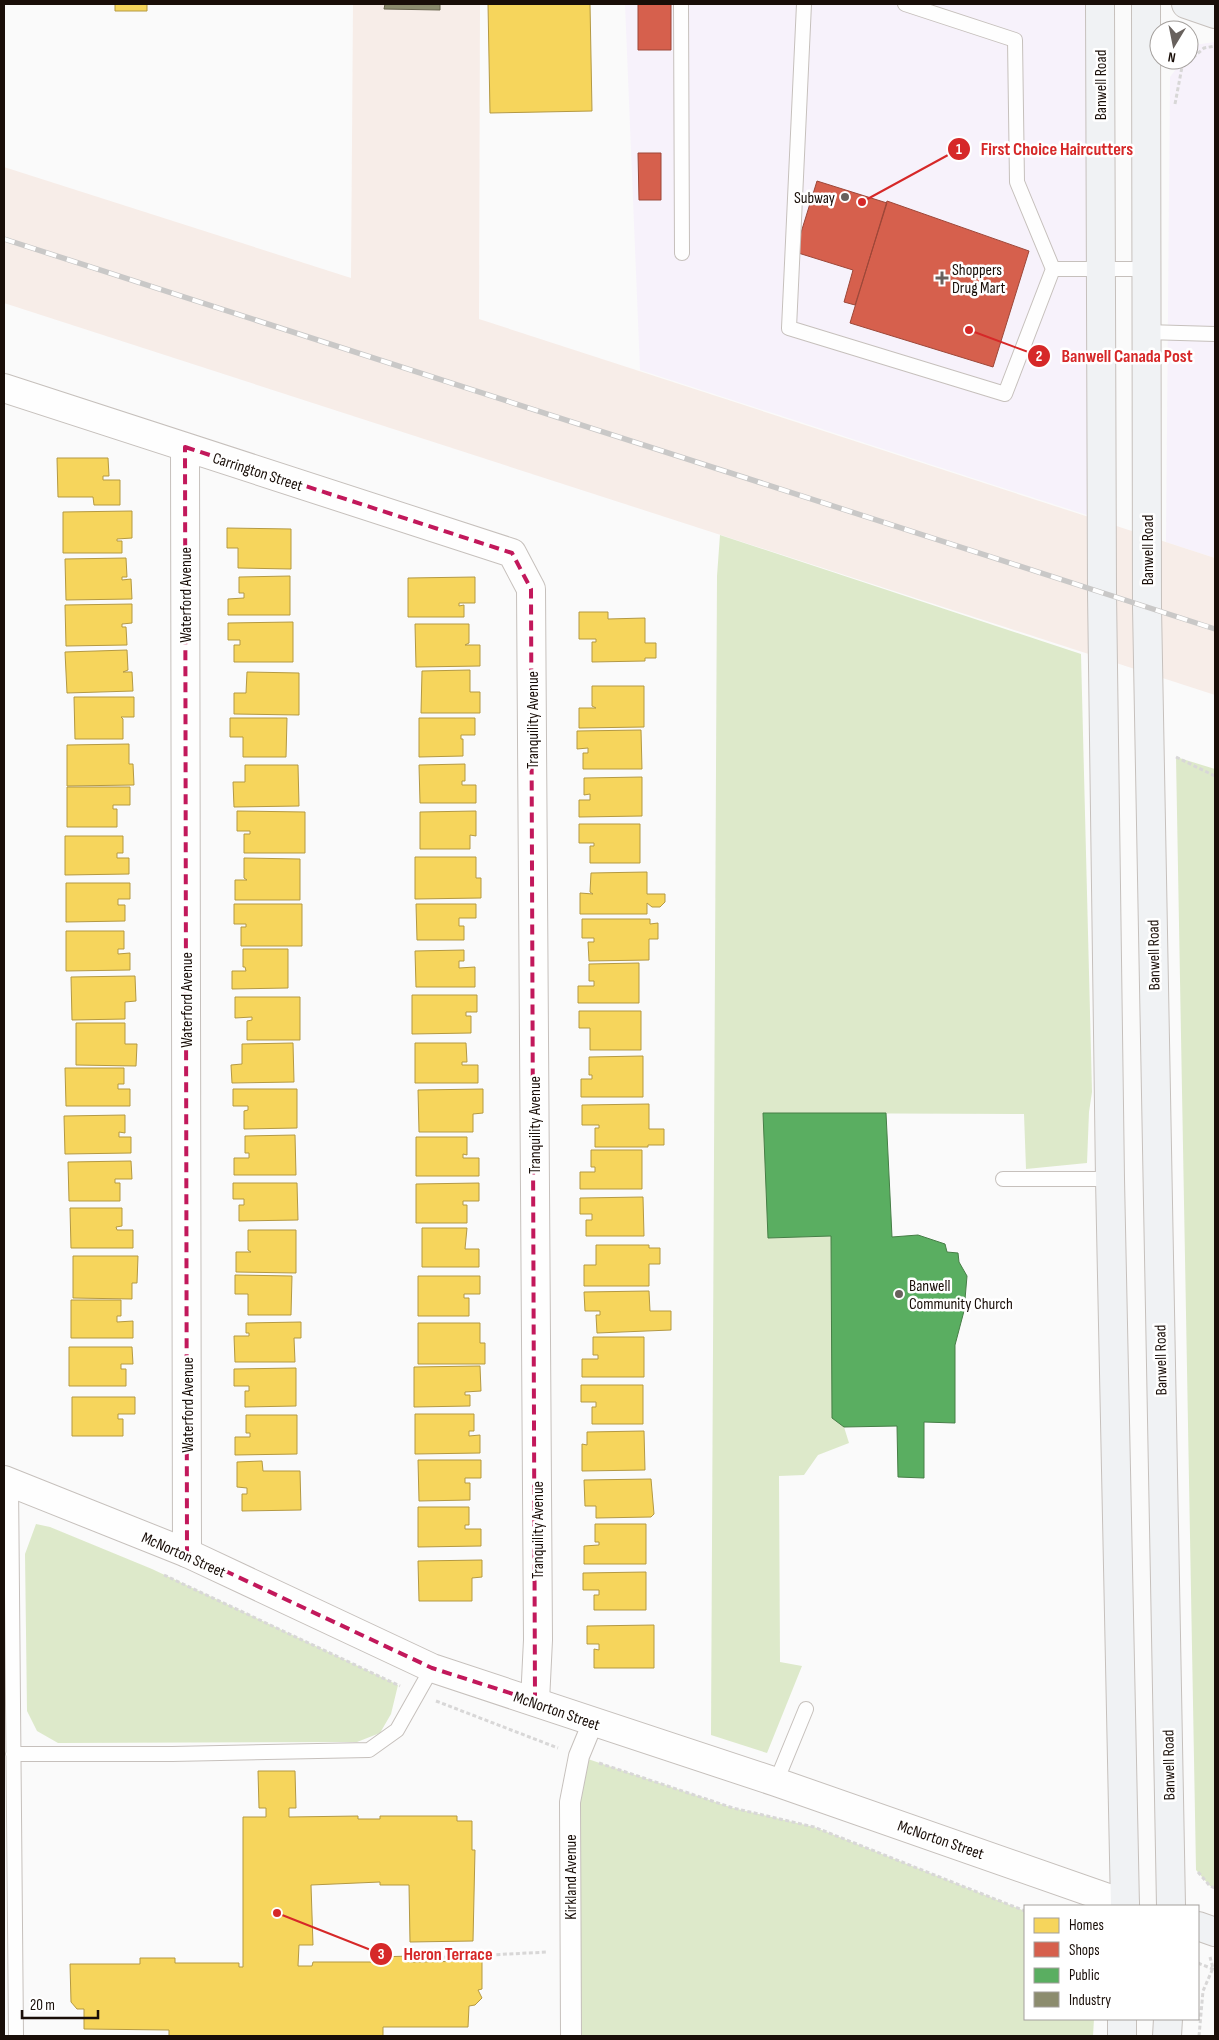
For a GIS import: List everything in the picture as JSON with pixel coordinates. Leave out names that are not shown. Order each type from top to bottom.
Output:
[{"type":"main road","name":"Banwell Road","points":[[1100,4],[1102,593],[1110,1179],[1127,1905]]},
{"type":"main road","name":"Banwell Road","points":[[1146,4],[1147,616],[1171,1905]]},
{"type":"main road","points":[[1186,4],[1215,14]]},
{"type":"main road","points":[[1199,1926],[1215,1932]]},
{"type":"main road","points":[[1122,2020],[1122,2036]]},
{"type":"main road","points":[[1167,2036],[1168,2020]]},
{"type":"street","name":"Carrington Street","points":[[4,388],[512,553]]},
{"type":"street","name":"Waterford Avenue","points":[[185,447],[187,1553]]},
{"type":"street","name":"Tranquility Avenue","points":[[512,553],[531,589],[538,1630],[535,1702]]},
{"type":"street","name":"McNorton Street","points":[[8,1481],[187,1553],[432,1668],[776,1782],[1124,1905]]},
{"type":"street","name":"Kirkland Avenue","points":[[571,2036],[570,1802],[579,1756],[594,1722]]},
{"type":"lane","points":[[681,4],[682,253]]},
{"type":"lane","points":[[804,4],[789,328],[1005,394],[1053,269],[1017,182],[1015,40],[905,4]]},
{"type":"lane","points":[[1053,269],[1146,269]]},
{"type":"lane","points":[[1146,332],[1215,334]]},
{"type":"lane","points":[[1003,1179],[1110,1179]]},
{"type":"lane","points":[[8,1481],[16,2036]]},
{"type":"lane","points":[[13,1754],[172,1754],[369,1750],[397,1730],[432,1668]]},
{"type":"lane","points":[[776,1782],[806,1709]]},
{"type":"path","points":[[1175,110],[1175,100],[1182,67],[1204,48],[1215,46]]},
{"type":"path","points":[[1176,757],[1215,776]]},
{"type":"path","points":[[1196,1870],[1210,1886],[1215,1888]]},
{"type":"path","points":[[412,1960],[571,1951]]},
{"type":"path","points":[[1199,1963],[1214,1969],[1203,1991],[1199,2036]]},
{"type":"highlighted area","points":[[185,447],[512,553],[531,589],[535,1701],[432,1668],[187,1553]]},
{"type":"shaded area","points":[[353,4],[480,4],[479,319],[1215,558],[1215,695],[4,303],[4,167],[351,278]]},
{"type":"shaded area","points":[[625,4],[1086,4],[1090,516],[640,370]]},
{"type":"shaded area","points":[[1215,42],[1215,558],[1166,542],[1170,77],[1175,70],[1199,70],[1199,44]]},
{"type":"green space","points":[[720,535],[1081,654],[1092,1092],[1089,1112],[1087,1163],[1026,1169],[1024,1114],[763,1113],[769,1238],[831,1236],[844,1427],[849,1443],[818,1455],[804,1475],[779,1476],[780,1662],[802,1666],[767,1753],[711,1735],[717,576]]},
{"type":"green space","points":[[1176,757],[1215,769],[1215,1888],[1210,1886],[1196,1870]]},
{"type":"green space","points":[[36,1524],[50,1527],[152,1569],[398,1685],[391,1714],[380,1733],[357,1742],[58,1743],[37,1731],[27,1711],[25,1554]]},
{"type":"green space","points":[[579,1756],[733,1808],[814,1827],[1024,1911],[1024,2020],[1094,2020],[1093,2036],[571,2036]]},
{"type":"building: Homes","points":[[115,4],[147,4],[147,11],[115,11]]},
{"type":"building: Homes","points":[[488,4],[590,4],[592,111],[490,113]]},
{"type":"building: Homes","points":[[57,458],[108,458],[109,476],[103,476],[103,480],[120,480],[120,505],[94,505],[93,497],[58,497]]},
{"type":"building: Homes","points":[[132,511],[132,538],[117,539],[117,541],[122,541],[122,553],[63,553],[63,512]]},
{"type":"building: Homes","points":[[227,528],[291,529],[291,569],[238,568],[238,548],[227,548]]},
{"type":"building: Homes","points":[[126,558],[127,577],[122,577],[122,580],[131,579],[132,599],[66,600],[65,559]]},
{"type":"building: Homes","points":[[290,576],[290,615],[228,615],[228,599],[244,598],[244,593],[239,593],[239,577]]},
{"type":"building: Homes","points":[[475,577],[475,603],[459,603],[459,606],[464,605],[464,617],[408,617],[408,578]]},
{"type":"building: Homes","points":[[132,604],[132,623],[122,624],[122,627],[126,627],[127,645],[66,646],[65,605]]},
{"type":"building: Homes","points":[[579,612],[608,612],[608,619],[645,618],[645,643],[656,643],[656,658],[645,658],[645,661],[592,662],[592,642],[596,642],[596,639],[579,639]]},
{"type":"building: Homes","points":[[293,622],[293,662],[234,662],[234,645],[240,645],[240,640],[228,640],[228,623]]},
{"type":"building: Homes","points":[[415,624],[469,624],[469,643],[465,645],[480,645],[480,666],[416,667]]},
{"type":"building: Homes","points":[[127,650],[128,670],[123,672],[132,672],[133,691],[67,693],[65,652]]},
{"type":"building: Homes","points":[[470,670],[470,692],[480,692],[480,713],[421,713],[422,671]]},
{"type":"building: Homes","points":[[247,672],[299,673],[299,715],[234,714],[234,693],[246,693]]},
{"type":"building: Homes","points":[[592,686],[644,686],[644,727],[579,728],[579,708],[596,708],[592,706]]},
{"type":"building: Homes","points":[[74,697],[134,697],[134,717],[121,717],[123,719],[123,739],[75,739]]},
{"type":"building: Homes","points":[[230,718],[287,718],[286,757],[243,757],[243,737],[230,737]]},
{"type":"building: Homes","points":[[419,718],[475,718],[475,735],[461,735],[461,739],[463,739],[463,756],[419,757]]},
{"type":"building: Homes","points":[[641,730],[642,769],[583,769],[583,753],[588,753],[588,748],[577,749],[577,731]]},
{"type":"building: Homes","points":[[129,744],[129,764],[133,764],[134,785],[67,786],[67,745]]},
{"type":"building: Homes","points":[[465,764],[465,781],[462,781],[462,785],[476,785],[476,803],[420,803],[419,765]]},
{"type":"building: Homes","points":[[245,765],[298,765],[299,806],[234,807],[233,782],[245,782]]},
{"type":"building: Homes","points":[[642,777],[642,816],[579,817],[579,800],[590,800],[590,794],[584,795],[584,778]]},
{"type":"building: Homes","points":[[67,787],[130,787],[130,805],[113,805],[113,809],[117,809],[117,827],[67,827]]},
{"type":"building: Homes","points":[[237,811],[305,812],[305,853],[244,853],[244,834],[250,834],[250,831],[237,831]]},
{"type":"building: Homes","points":[[476,811],[476,836],[470,835],[470,849],[420,849],[420,812]]},
{"type":"building: Homes","points":[[579,824],[640,824],[640,863],[590,863],[590,846],[594,846],[594,843],[579,843]]},
{"type":"building: Homes","points":[[65,836],[123,836],[123,853],[117,853],[117,858],[129,858],[129,874],[65,875]]},
{"type":"building: Homes","points":[[415,857],[476,857],[476,878],[481,878],[481,898],[415,899]]},
{"type":"building: Homes","points":[[244,858],[300,859],[300,900],[235,900],[235,880],[247,880],[244,878]]},
{"type":"building: Homes","points":[[647,872],[647,894],[665,894],[665,902],[660,907],[652,907],[647,903],[647,914],[580,914],[580,893],[593,894],[590,892],[591,873]]},
{"type":"building: Homes","points":[[66,883],[130,883],[130,899],[118,899],[118,905],[125,905],[125,921],[66,922]]},
{"type":"building: Homes","points":[[234,904],[302,904],[302,946],[241,946],[241,927],[246,927],[246,924],[234,924]]},
{"type":"building: Homes","points":[[416,904],[476,904],[476,918],[459,918],[459,926],[464,926],[464,940],[417,940]]},
{"type":"building: Homes","points":[[582,919],[650,919],[650,924],[658,923],[658,939],[649,939],[649,960],[589,961],[588,942],[594,942],[594,938],[582,938]]},
{"type":"building: Homes","points":[[66,931],[124,931],[124,949],[118,949],[118,954],[130,953],[130,970],[66,971]]},
{"type":"building: Homes","points":[[243,949],[288,949],[288,988],[232,989],[232,971],[246,971],[245,967],[243,967]]},
{"type":"building: Homes","points":[[464,950],[464,961],[459,961],[459,968],[475,967],[475,987],[416,987],[415,951]]},
{"type":"building: Homes","points":[[639,963],[639,1003],[578,1003],[578,986],[594,986],[594,981],[589,981],[589,964]]},
{"type":"building: Homes","points":[[135,976],[136,1001],[125,1002],[125,1019],[72,1020],[71,977]]},
{"type":"building: Homes","points":[[412,995],[477,995],[477,1012],[466,1012],[466,1016],[471,1016],[471,1033],[412,1034]]},
{"type":"building: Homes","points":[[235,997],[300,997],[300,1040],[247,1040],[247,1021],[252,1020],[252,1017],[235,1018]]},
{"type":"building: Homes","points":[[579,1011],[641,1011],[641,1050],[590,1050],[590,1028],[579,1028]]},
{"type":"building: Homes","points":[[76,1023],[125,1023],[125,1044],[137,1044],[136,1066],[76,1065]]},
{"type":"building: Homes","points":[[293,1043],[294,1082],[232,1083],[231,1065],[242,1064],[242,1044]]},
{"type":"building: Homes","points":[[415,1043],[466,1043],[467,1062],[462,1062],[462,1065],[478,1065],[478,1083],[415,1083]]},
{"type":"building: Homes","points":[[643,1056],[643,1097],[581,1097],[581,1079],[592,1079],[592,1075],[589,1075],[589,1057]]},
{"type":"building: Homes","points":[[65,1068],[124,1068],[124,1084],[118,1084],[118,1089],[130,1089],[130,1106],[66,1106]]},
{"type":"building: Homes","points":[[233,1089],[297,1089],[297,1128],[244,1129],[244,1111],[248,1110],[248,1106],[233,1106]]},
{"type":"building: Homes","points":[[483,1089],[483,1113],[473,1114],[473,1132],[419,1132],[418,1090]]},
{"type":"building: Homes","points":[[649,1104],[649,1129],[664,1129],[664,1145],[648,1145],[648,1147],[595,1147],[595,1128],[599,1128],[599,1125],[582,1125],[582,1105]]},
{"type":"building: Homes","points":[[125,1115],[125,1133],[119,1132],[119,1137],[131,1137],[131,1153],[65,1154],[64,1116]]},
{"type":"building: Homes","points":[[295,1135],[296,1175],[234,1175],[234,1158],[249,1158],[249,1153],[245,1153],[245,1136]]},
{"type":"building: Homes","points":[[416,1137],[467,1137],[467,1155],[463,1154],[463,1158],[479,1158],[479,1176],[416,1176]]},
{"type":"building: Homes","points":[[591,1150],[642,1150],[642,1189],[580,1189],[580,1172],[595,1172],[595,1167],[591,1167]]},
{"type":"building: Homes","points":[[131,1161],[132,1179],[115,1179],[115,1183],[120,1183],[120,1201],[69,1201],[68,1162]]},
{"type":"building: Homes","points":[[233,1183],[297,1183],[298,1220],[239,1221],[239,1205],[244,1205],[244,1199],[233,1199]]},
{"type":"building: Homes","points":[[479,1183],[479,1201],[463,1201],[463,1205],[467,1205],[467,1223],[416,1223],[416,1184]]},
{"type":"building: Homes","points":[[643,1197],[644,1236],[586,1236],[586,1220],[592,1220],[592,1214],[580,1214],[580,1198]]},
{"type":"building: Homes","points":[[70,1208],[122,1208],[122,1226],[116,1227],[117,1230],[133,1230],[133,1248],[71,1248]]},
{"type":"building: Homes","points":[[422,1228],[467,1228],[465,1249],[479,1249],[479,1267],[422,1267]]},
{"type":"building: Homes","points":[[248,1230],[296,1230],[296,1273],[236,1272],[236,1252],[251,1252],[248,1250]]},
{"type":"building: Homes","points":[[596,1245],[649,1245],[649,1248],[660,1248],[660,1264],[649,1264],[649,1286],[584,1286],[584,1265],[596,1265]]},
{"type":"building: Homes","points":[[73,1256],[138,1256],[137,1283],[132,1283],[132,1299],[73,1298]]},
{"type":"building: Homes","points":[[235,1275],[292,1276],[291,1315],[248,1315],[248,1294],[235,1294]]},
{"type":"building: Homes","points":[[418,1276],[480,1276],[480,1294],[464,1294],[464,1298],[469,1298],[469,1316],[418,1316]]},
{"type":"building: Homes","points":[[649,1291],[650,1311],[671,1311],[671,1330],[597,1333],[596,1315],[600,1315],[600,1311],[585,1311],[584,1292]]},
{"type":"building: Homes","points":[[71,1300],[121,1300],[121,1316],[117,1316],[117,1322],[133,1321],[133,1338],[71,1338]]},
{"type":"building: Homes","points":[[301,1322],[301,1338],[294,1338],[295,1362],[235,1362],[234,1336],[249,1336],[249,1333],[246,1333],[246,1323]]},
{"type":"building: Homes","points":[[418,1323],[480,1323],[480,1343],[485,1343],[485,1364],[418,1364]]},
{"type":"building: Homes","points":[[593,1337],[644,1337],[644,1377],[582,1377],[582,1359],[598,1359],[598,1355],[593,1355]]},
{"type":"building: Homes","points":[[69,1347],[132,1347],[133,1364],[121,1364],[121,1369],[126,1369],[126,1386],[69,1386]]},
{"type":"building: Homes","points":[[480,1366],[481,1391],[465,1392],[465,1395],[470,1395],[470,1406],[414,1407],[414,1367]]},
{"type":"building: Homes","points":[[296,1368],[296,1406],[245,1407],[245,1391],[249,1391],[249,1386],[234,1386],[234,1369]]},
{"type":"building: Homes","points":[[581,1385],[643,1385],[643,1424],[592,1424],[592,1407],[596,1407],[596,1402],[581,1402]]},
{"type":"building: Homes","points":[[72,1397],[135,1397],[135,1414],[118,1414],[118,1419],[123,1419],[123,1436],[72,1436]]},
{"type":"building: Homes","points":[[415,1414],[474,1414],[474,1431],[469,1431],[469,1436],[480,1435],[480,1453],[415,1454]]},
{"type":"building: Homes","points":[[246,1415],[297,1415],[297,1454],[235,1455],[235,1437],[250,1437],[250,1433],[246,1433]]},
{"type":"building: Homes","points":[[644,1431],[645,1470],[582,1471],[582,1444],[587,1445],[587,1432]]},
{"type":"building: Homes","points":[[418,1460],[481,1460],[481,1478],[465,1478],[465,1483],[470,1483],[470,1500],[419,1501]]},
{"type":"building: Homes","points":[[262,1461],[263,1471],[300,1471],[301,1510],[242,1511],[242,1494],[247,1494],[247,1488],[237,1487],[237,1462]]},
{"type":"building: Homes","points":[[651,1479],[654,1514],[651,1517],[596,1518],[596,1506],[585,1506],[584,1480]]},
{"type":"building: Homes","points":[[418,1507],[469,1507],[469,1525],[465,1525],[465,1529],[481,1529],[481,1546],[418,1547]]},
{"type":"building: Homes","points":[[595,1524],[646,1524],[646,1564],[584,1564],[584,1546],[599,1545],[599,1542],[595,1542]]},
{"type":"building: Homes","points":[[482,1560],[482,1577],[472,1578],[472,1601],[419,1601],[418,1561]]},
{"type":"building: Homes","points":[[646,1572],[646,1610],[594,1610],[594,1595],[599,1595],[599,1590],[583,1590],[583,1573]]},
{"type":"building: Homes","points":[[654,1625],[654,1668],[594,1668],[594,1649],[599,1650],[599,1644],[587,1644],[587,1626]]},
{"type":"building: Homes","points":[[258,1771],[295,1771],[296,1808],[289,1808],[289,1817],[358,1816],[358,1819],[380,1819],[380,1816],[457,1816],[457,1821],[472,1821],[472,1850],[475,1850],[473,1941],[410,1942],[409,1885],[380,1885],[380,1882],[311,1885],[313,1945],[299,1945],[298,1966],[312,1966],[313,1962],[377,1962],[377,1957],[411,1956],[411,1962],[482,1961],[482,1989],[478,1990],[482,1998],[475,2005],[469,2006],[468,2027],[383,2027],[383,2036],[169,2036],[169,2030],[84,2029],[84,2009],[77,2009],[71,2002],[70,1964],[140,1964],[140,1958],[175,1958],[175,1963],[239,1963],[239,1967],[243,1967],[243,1817],[266,1817],[266,1808],[259,1808]]},
{"type":"building: Shops","points":[[638,4],[671,4],[671,50],[638,50]]},
{"type":"building: Shops","points":[[638,153],[661,153],[661,200],[639,200]]},
{"type":"building: Shops","points":[[817,181],[887,203],[855,305],[844,302],[853,270],[795,252]]},
{"type":"building: Shops","name":"Shoppers Drug Mart","points":[[887,201],[1029,251],[993,367],[850,323]]},
{"type":"building: Public","name":"Banwell Community Church","points":[[763,1113],[886,1113],[892,1237],[918,1235],[945,1244],[947,1252],[958,1253],[959,1262],[967,1276],[964,1311],[955,1345],[955,1423],[924,1422],[924,1478],[898,1477],[897,1426],[844,1427],[832,1418],[831,1236],[768,1238]]},
{"type":"building: Industry","points":[[385,4],[440,4],[440,10],[384,9]]},
{"type":"railway","points":[[4,239],[1215,629]]},
{"type":"place","name":"Subway","points":[[845,197]]},
{"type":"place","name":"First Choice Haircutters","points":[[862,202]]},
{"type":"place","name":"Shoppers Drug Mart","points":[[942,278]]},
{"type":"place","name":"Banwell Canada Post","points":[[969,330]]},
{"type":"place","name":"Banwell Community Church","points":[[899,1294]]},
{"type":"place","name":"Heron Terrace","points":[[277,1913]]}]
